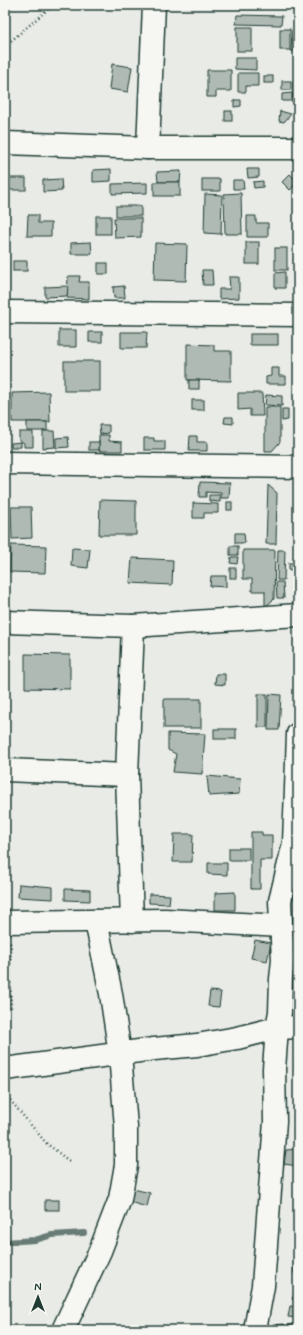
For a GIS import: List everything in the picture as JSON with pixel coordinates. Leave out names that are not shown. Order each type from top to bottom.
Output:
[{"type":"street","points":[[148,148],[154,5]]},
{"type":"street","points":[[5,143],[148,148],[298,148]]},
{"type":"street","points":[[5,312],[298,315]]},
{"type":"street","points":[[5,463],[298,467]]},
{"type":"street","points":[[5,622],[133,626],[298,615]]},
{"type":"street","points":[[132,920],[127,775],[133,626]]},
{"type":"street","points":[[255,1330],[263,1286],[273,1155],[275,1121],[274,1069],[277,1028],[280,1012],[280,979],[291,959],[281,926],[289,899],[294,843],[298,734]]},
{"type":"street","points":[[5,770],[127,775]]},
{"type":"street","points":[[7,932],[96,921],[132,920],[165,920],[281,926]]},
{"type":"street","points":[[63,1330],[100,1251],[120,1199],[126,1165],[126,1127],[120,1054],[111,994],[96,921]]},
{"type":"street","points":[[5,1069],[197,1045],[237,1038],[277,1028],[298,1027]]},
{"type":"path","points":[[5,46],[53,5]]},
{"type":"path","points":[[7,932],[12,945],[10,970],[12,1008]]},
{"type":"path","points":[[5,1094],[46,1143],[69,1162]]},
{"type":"building","points":[[240,5],[260,5],[260,9],[240,9]]},
{"type":"building","points":[[237,15],[282,16],[281,25],[236,24]]},
{"type":"building","points":[[237,27],[252,27],[252,51],[237,51]]},
{"type":"building","points":[[280,29],[290,29],[290,50],[280,50]]},
{"type":"building","points":[[292,30],[297,30],[297,51],[291,51]]},
{"type":"building","points":[[235,58],[256,58],[256,70],[235,69]]},
{"type":"building","points":[[112,64],[132,67],[128,92],[109,89]]},
{"type":"building","points":[[207,70],[231,70],[231,91],[216,91],[216,97],[207,97]]},
{"type":"building","points":[[238,73],[258,73],[258,86],[246,86],[246,92],[238,92]]},
{"type":"building","points":[[264,76],[273,76],[273,83],[264,83]]},
{"type":"building","points":[[282,81],[291,81],[291,90],[282,90]]},
{"type":"building","points":[[293,82],[298,82],[298,92],[293,92]]},
{"type":"building","points":[[292,93],[292,101],[282,101],[282,94]]},
{"type":"building","points":[[293,93],[298,93],[298,103],[293,103]]},
{"type":"building","points":[[234,100],[241,100],[241,106],[234,107]]},
{"type":"building","points":[[225,111],[232,111],[232,121],[225,121]]},
{"type":"building","points":[[280,111],[291,114],[284,122],[279,121]]},
{"type":"building","points":[[111,169],[111,181],[93,182],[93,170]]},
{"type":"building","points":[[247,169],[259,169],[259,177],[248,178]]},
{"type":"building","points":[[181,171],[180,182],[158,182],[157,172]]},
{"type":"building","points":[[290,174],[298,182],[290,190],[282,182]]},
{"type":"building","points":[[5,178],[26,178],[26,190],[5,190]]},
{"type":"building","points":[[61,179],[62,191],[43,192],[43,180]]},
{"type":"building","points":[[202,179],[220,179],[220,191],[202,191]]},
{"type":"building","points":[[233,180],[243,180],[244,189],[233,189]]},
{"type":"building","points":[[263,181],[263,187],[254,188],[253,182]]},
{"type":"building","points":[[154,182],[180,182],[180,196],[154,196]]},
{"type":"building","points":[[147,183],[147,193],[112,194],[112,184]]},
{"type":"building","points":[[241,193],[242,234],[225,234],[224,194]]},
{"type":"building","points":[[205,194],[222,195],[221,234],[204,233]]},
{"type":"building","points":[[116,206],[141,206],[141,216],[116,216]]},
{"type":"building","points":[[28,215],[38,215],[38,223],[51,223],[51,236],[27,236]]},
{"type":"building","points":[[96,216],[111,216],[111,234],[96,234]]},
{"type":"building","points":[[247,216],[256,216],[256,223],[268,223],[268,237],[247,237]]},
{"type":"building","points":[[114,218],[141,218],[141,237],[115,238]]},
{"type":"building","points":[[91,242],[92,254],[71,254],[71,243]]},
{"type":"building","points":[[246,242],[259,242],[259,264],[246,264]]},
{"type":"building","points":[[155,243],[187,244],[186,281],[154,280]]},
{"type":"building","points":[[275,248],[287,248],[287,270],[275,270]]},
{"type":"building","points":[[13,261],[27,261],[27,271],[13,271]]},
{"type":"building","points":[[98,263],[108,263],[108,274],[98,274]]},
{"type":"building","points":[[202,270],[212,270],[213,285],[203,285]]},
{"type":"building","points":[[285,272],[285,288],[275,288],[275,273]]},
{"type":"building","points":[[68,276],[80,276],[79,282],[89,282],[89,299],[67,298]]},
{"type":"building","points":[[229,277],[239,277],[239,298],[219,299],[219,289],[230,289]]},
{"type":"building","points":[[68,286],[67,296],[45,297],[45,287]]},
{"type":"building","points":[[124,286],[125,298],[114,298],[113,287]]},
{"type":"building","points":[[59,330],[76,330],[76,347],[59,347]]},
{"type":"building","points":[[89,332],[102,332],[102,342],[89,342]]},
{"type":"building","points":[[121,332],[147,332],[146,348],[121,348]]},
{"type":"building","points":[[250,334],[278,334],[278,345],[250,345]]},
{"type":"building","points":[[187,344],[214,345],[214,351],[231,351],[231,381],[187,380]]},
{"type":"building","points":[[64,361],[100,361],[100,391],[64,391]]},
{"type":"building","points":[[271,368],[279,368],[279,376],[286,376],[286,384],[266,384],[266,377],[271,376]]},
{"type":"building","points":[[189,380],[199,380],[199,389],[189,389]]},
{"type":"building","points":[[49,392],[50,422],[12,422],[12,393]]},
{"type":"building","points":[[238,393],[262,393],[263,416],[250,416],[250,409],[238,410]]},
{"type":"building","points":[[266,395],[282,396],[282,406],[265,405]]},
{"type":"building","points":[[192,400],[204,400],[204,410],[192,410]]},
{"type":"building","points":[[265,407],[280,407],[280,442],[272,451],[265,451]]},
{"type":"building","points":[[282,409],[288,409],[288,420],[282,421]]},
{"type":"building","points":[[225,417],[233,417],[233,424],[224,423]]},
{"type":"building","points":[[27,422],[47,422],[47,431],[27,431]]},
{"type":"building","points":[[99,425],[109,425],[109,433],[100,434]]},
{"type":"building","points":[[43,431],[54,431],[55,447],[43,448]]},
{"type":"building","points":[[19,432],[33,432],[33,447],[24,447],[24,443],[19,440]]},
{"type":"building","points":[[99,435],[109,435],[109,441],[122,442],[122,451],[99,451]]},
{"type":"building","points":[[190,436],[197,436],[197,442],[207,442],[207,451],[189,451]]},
{"type":"building","points":[[68,437],[69,447],[56,448],[56,438]]},
{"type":"building","points":[[144,438],[154,438],[154,441],[165,441],[165,450],[144,450]]},
{"type":"building","points":[[21,442],[21,447],[11,447],[11,443]]},
{"type":"building","points":[[89,442],[99,442],[99,450],[89,450]]},
{"type":"building","points":[[200,482],[230,483],[229,498],[221,498],[221,493],[206,492],[206,497],[199,497]]},
{"type":"building","points":[[268,485],[277,493],[276,544],[266,544]]},
{"type":"building","points":[[209,495],[220,495],[220,502],[209,501]]},
{"type":"building","points":[[100,500],[136,501],[136,535],[99,535]]},
{"type":"building","points":[[227,502],[232,502],[232,510],[227,510]]},
{"type":"building","points":[[193,503],[218,504],[218,513],[204,513],[204,518],[193,518]]},
{"type":"building","points":[[11,507],[31,507],[32,538],[12,539]]},
{"type":"building","points":[[235,533],[244,533],[245,543],[235,543]]},
{"type":"building","points":[[11,545],[46,546],[45,573],[10,572]]},
{"type":"building","points":[[230,546],[238,546],[238,555],[230,555]]},
{"type":"building","points":[[72,548],[90,549],[88,568],[71,566]]},
{"type":"building","points":[[243,550],[275,550],[274,599],[265,607],[265,591],[252,591],[252,579],[243,579]]},
{"type":"building","points":[[278,550],[285,550],[284,580],[277,580]]},
{"type":"building","points":[[231,557],[238,557],[237,564],[230,563]]},
{"type":"building","points":[[132,558],[173,560],[172,585],[130,583]]},
{"type":"building","points":[[289,563],[295,563],[295,570],[289,570]]},
{"type":"building","points":[[230,568],[236,568],[236,578],[230,578]]},
{"type":"building","points":[[211,576],[226,576],[226,587],[210,586]]},
{"type":"building","points":[[276,582],[283,582],[284,598],[277,598]]},
{"type":"building","points":[[25,654],[70,655],[70,689],[25,688]]},
{"type":"building","points":[[216,674],[225,674],[225,685],[215,684]]},
{"type":"building","points":[[258,694],[267,694],[267,727],[258,727]]},
{"type":"building","points":[[269,694],[281,695],[279,730],[268,730]]},
{"type":"building","points":[[164,699],[201,699],[201,728],[164,728]]},
{"type":"building","points":[[214,729],[236,729],[236,739],[214,739]]},
{"type":"building","points":[[168,733],[205,734],[202,774],[173,772],[176,754],[168,750]]},
{"type":"building","points":[[207,776],[240,779],[239,794],[209,796]]},
{"type":"building","points":[[251,832],[262,832],[262,835],[272,835],[272,860],[260,860],[260,889],[251,889]]},
{"type":"building","points":[[174,834],[193,834],[192,862],[173,862]]},
{"type":"building","points":[[229,848],[249,848],[249,860],[229,860]]},
{"type":"building","points":[[208,863],[227,863],[227,875],[208,874]]},
{"type":"building","points":[[19,884],[53,887],[53,899],[18,897]]},
{"type":"building","points":[[65,889],[90,890],[90,901],[65,900]]},
{"type":"building","points":[[235,892],[235,910],[215,910],[215,893]]},
{"type":"building","points":[[149,894],[170,895],[169,904],[149,903]]},
{"type":"building","points":[[255,940],[271,943],[267,961],[251,958]]},
{"type":"building","points":[[210,991],[221,992],[219,1007],[208,1006]]},
{"type":"building","points":[[294,1119],[298,1119],[298,1130],[293,1131]]},
{"type":"building","points":[[298,1149],[298,1166],[284,1164],[286,1150]]},
{"type":"building","points":[[133,1189],[150,1193],[147,1207],[129,1202]]},
{"type":"building","points":[[45,1200],[59,1200],[59,1210],[45,1210]]},
{"type":"building","points":[[295,1238],[298,1238],[298,1255],[295,1255]]},
{"type":"building","points":[[294,1261],[298,1261],[298,1273],[294,1273]]},
{"type":"building","points":[[298,1289],[298,1303],[292,1299]]},
{"type":"building","points":[[290,1306],[298,1307],[298,1318],[288,1317]]},
{"type":"building","points":[[284,1324],[284,1330],[277,1330],[276,1325]]},
{"type":"building","points":[[288,1325],[296,1325],[297,1330],[288,1330]]},
{"type":"waterway","points":[[5,1242],[35,1240],[52,1235],[84,1233]]}]
